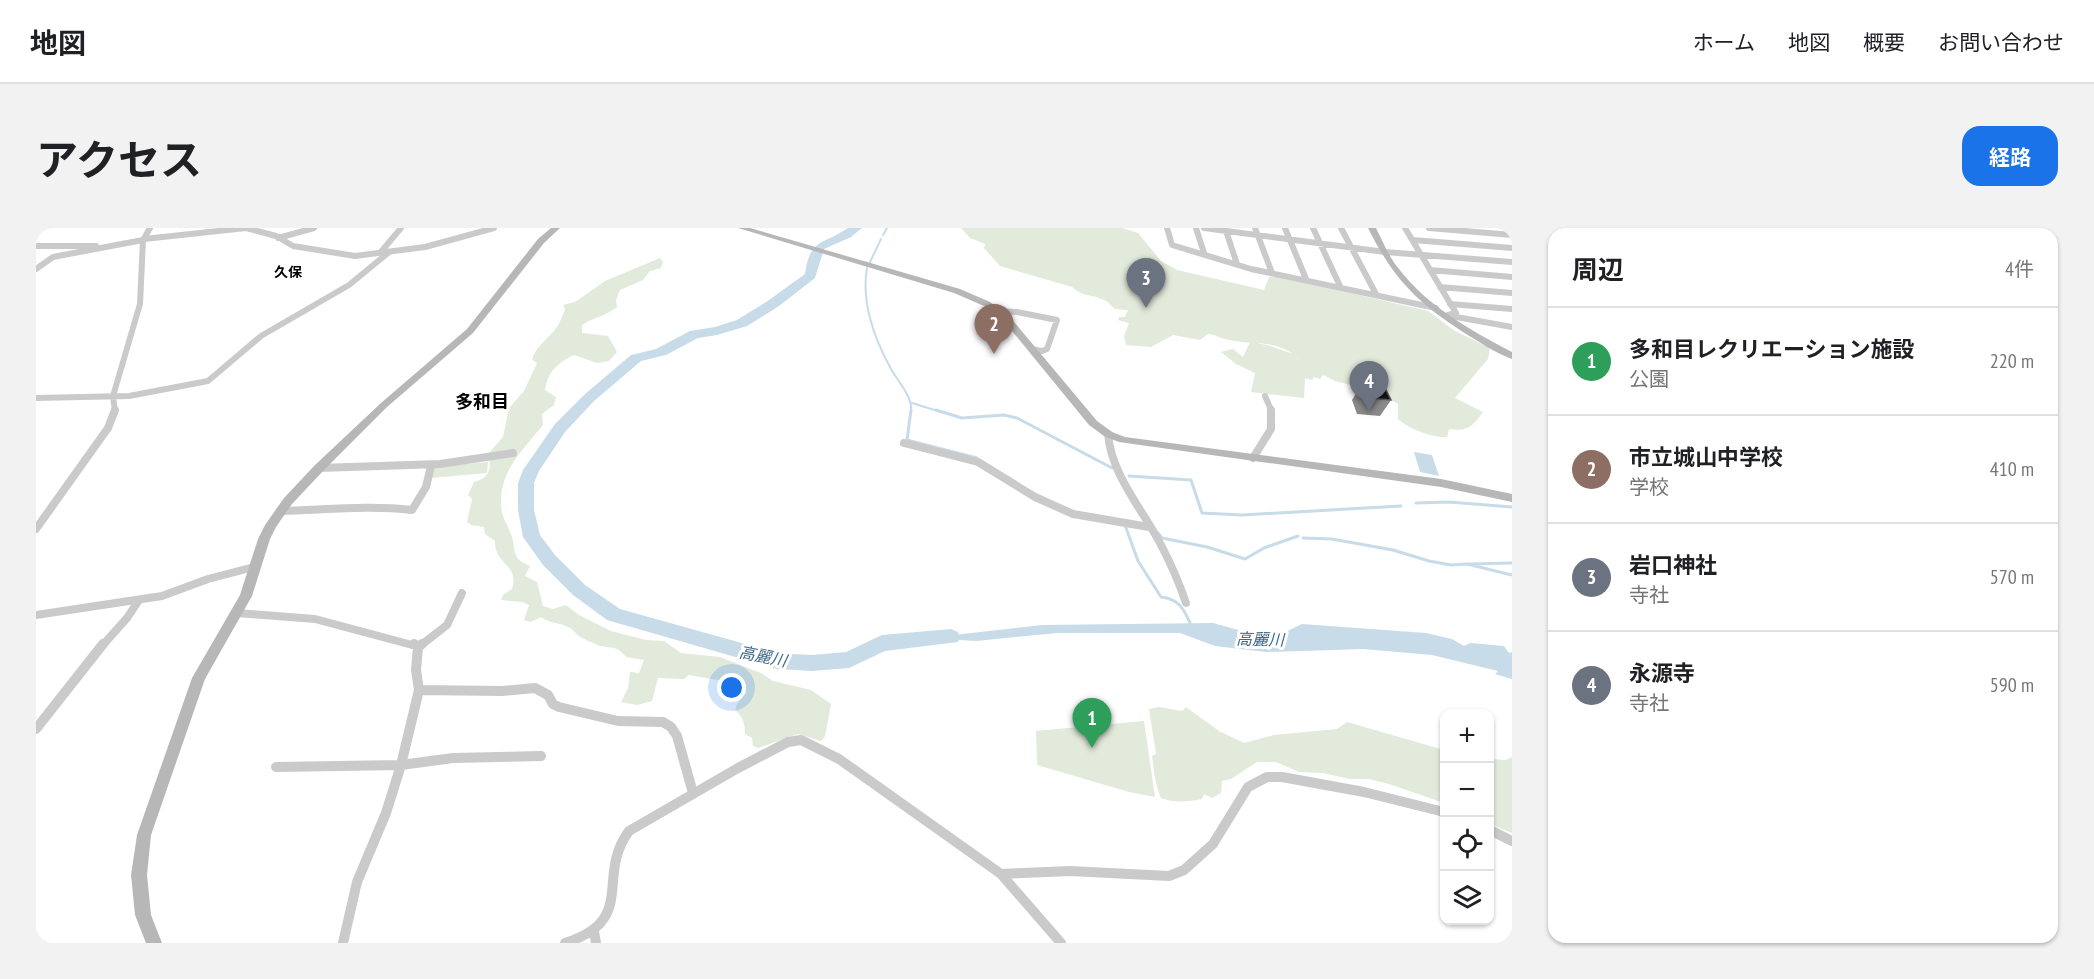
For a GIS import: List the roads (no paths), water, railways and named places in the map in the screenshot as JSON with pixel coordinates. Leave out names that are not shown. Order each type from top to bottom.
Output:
[{"type":"street","points":[[36,529],[108,428],[115,414],[113,396],[140,304],[144,239],[150,228]]},
{"type":"street","points":[[36,269],[53,257],[109,248],[144,239],[246,228],[302,248],[355,256],[370,262],[372,267]]},
{"type":"street","points":[[278,238],[314,228]]},
{"type":"street","points":[[36,398],[129,396],[208,381],[261,336],[311,304],[338,292],[372,267],[400,228]]},
{"type":"street","points":[[355,256],[425,247],[494,228]]},
{"type":"street","points":[[154,943],[143,915],[140,875],[144,835],[199,678],[246,596],[264,539],[280,511],[319,468],[384,405],[470,331],[541,241],[556,228]]},
{"type":"street","points":[[742,228],[963,293],[997,311],[1032,349],[1093,423],[1108,434],[1140,444],[1441,483],[1512,498]]},
{"type":"street","points":[[1167,228],[1172,245],[1272,273],[1436,308]]},
{"type":"street","points":[[1196,228],[1204,253]]},
{"type":"street","points":[[1204,228],[1226,229],[1385,252],[1512,262]]},
{"type":"street","points":[[1255,228],[1272,273]]},
{"type":"street","points":[[1285,228],[1306,279]]},
{"type":"street","points":[[1313,228],[1340,286]]},
{"type":"street","points":[[1341,228],[1376,294]]},
{"type":"street","points":[[1372,228],[1396,271],[1408,285],[1436,308],[1512,356]]},
{"type":"street","points":[[1405,228],[1456,313],[1448,315]]},
{"type":"street","points":[[1429,228],[1512,235]]},
{"type":"street","points":[[1226,229],[1237,264]]},
{"type":"street","points":[[1413,240],[1512,248]]},
{"type":"street","points":[[36,246],[109,248]]},
{"type":"street","points":[[1430,270],[1512,277]]},
{"type":"street","points":[[1440,287],[1512,293]]},
{"type":"street","points":[[1450,304],[1512,309]]},
{"type":"street","points":[[997,311],[1017,312],[1057,320],[1047,349],[1042,351],[1032,349]]},
{"type":"street","points":[[1448,315],[1510,326],[1512,333]]},
{"type":"street","points":[[1253,458],[1268,437],[1274,423],[1271,406],[1265,396]]},
{"type":"street","points":[[1108,434],[1107,441],[1149,527],[1159,542],[1186,603]]},
{"type":"street","points":[[904,443],[978,462],[1035,497],[1073,514],[1149,527]]},
{"type":"street","points":[[319,468],[431,466],[474,462],[513,453]]},
{"type":"street","points":[[280,511],[348,510],[380,506],[412,510],[426,487],[431,466]]},
{"type":"street","points":[[36,615],[162,596],[208,579],[254,567]]},
{"type":"street","points":[[343,943],[357,882],[386,813],[401,765],[419,690],[416,670],[418,647],[447,626],[462,593]]},
{"type":"street","points":[[36,729],[87,662],[128,618],[139,600]]},
{"type":"street","points":[[237,613],[339,623],[413,643],[418,647]]},
{"type":"street","points":[[419,690],[502,692],[535,688],[548,695],[553,704],[559,707],[618,720],[663,722],[671,727],[676,736],[693,793]]},
{"type":"street","points":[[565,943],[595,937],[610,906],[617,845],[623,836],[693,793],[788,742],[801,740],[839,759],[1001,874],[1061,943]]},
{"type":"street","points":[[276,767],[401,765],[453,758],[541,756]]},
{"type":"street","points":[[1001,874],[1070,871],[1169,876],[1184,870],[1213,844],[1248,787],[1267,777],[1282,777],[1382,795],[1440,811]]},
{"type":"street","points":[[1494,832],[1512,840]]},
{"type":"water","points":[[1414,452],[1432,455],[1439,476],[1420,472]]},
{"type":"water","name":"高麗川","points":[[1213,623],[1260,636],[1279,635],[1302,624],[1426,633],[1452,639],[1464,646],[1470,643],[1504,646],[1509,653],[1512,652],[1512,679],[1495,674],[1498,671],[1432,655],[1363,649],[1266,652],[1215,646],[1180,633],[1057,633],[976,641],[927,638],[1042,625]]},
{"type":"waterway","name":"高麗川","points":[[856,228],[820,247],[813,261],[811,275],[774,303],[742,323],[717,331],[695,334],[661,352],[636,358],[589,398],[560,428],[531,470],[526,483],[526,510],[532,537],[549,560],[579,590],[614,615],[777,661],[812,663],[849,660],[882,643],[951,637]]},
{"type":"waterway","points":[[883,235],[887,228]]},
{"type":"waterway","points":[[870,262],[881,239]]},
{"type":"waterway","points":[[867,268],[867,306],[874,332],[890,367],[910,400],[911,410]]},
{"type":"waterway","points":[[912,403],[941,412]]},
{"type":"waterway","points":[[911,410],[907,440],[977,458]]},
{"type":"waterway","points":[[936,410],[962,418],[1004,415],[1017,418],[1112,468]]},
{"type":"waterway","points":[[1129,476],[1191,480],[1202,513],[1242,515],[1401,506]]},
{"type":"waterway","points":[[1416,503],[1449,502],[1512,507]]},
{"type":"waterway","points":[[1125,525],[1138,561],[1161,597],[1177,603],[1191,625]]},
{"type":"waterway","points":[[1158,533],[1162,538],[1207,547],[1245,559],[1264,548],[1298,536]]},
{"type":"waterway","points":[[1303,538],[1332,539],[1393,550],[1429,561],[1451,565],[1467,564],[1512,575]]},
{"type":"waterway","points":[[1469,564],[1512,563]]},
{"type":"place","name":"岩口神社","points":[[1146,308]]},
{"type":"place","name":"市立城山中学校","points":[[994,354]]},
{"type":"place","name":"永源寺","points":[[1369,411]]},
{"type":"place","name":"多和目レクリエーション施設","points":[[1092,748]]},
{"type":"district","name":"久保","points":[[288,272]]},
{"type":"district","name":"多和目","points":[[482,402]]}]
